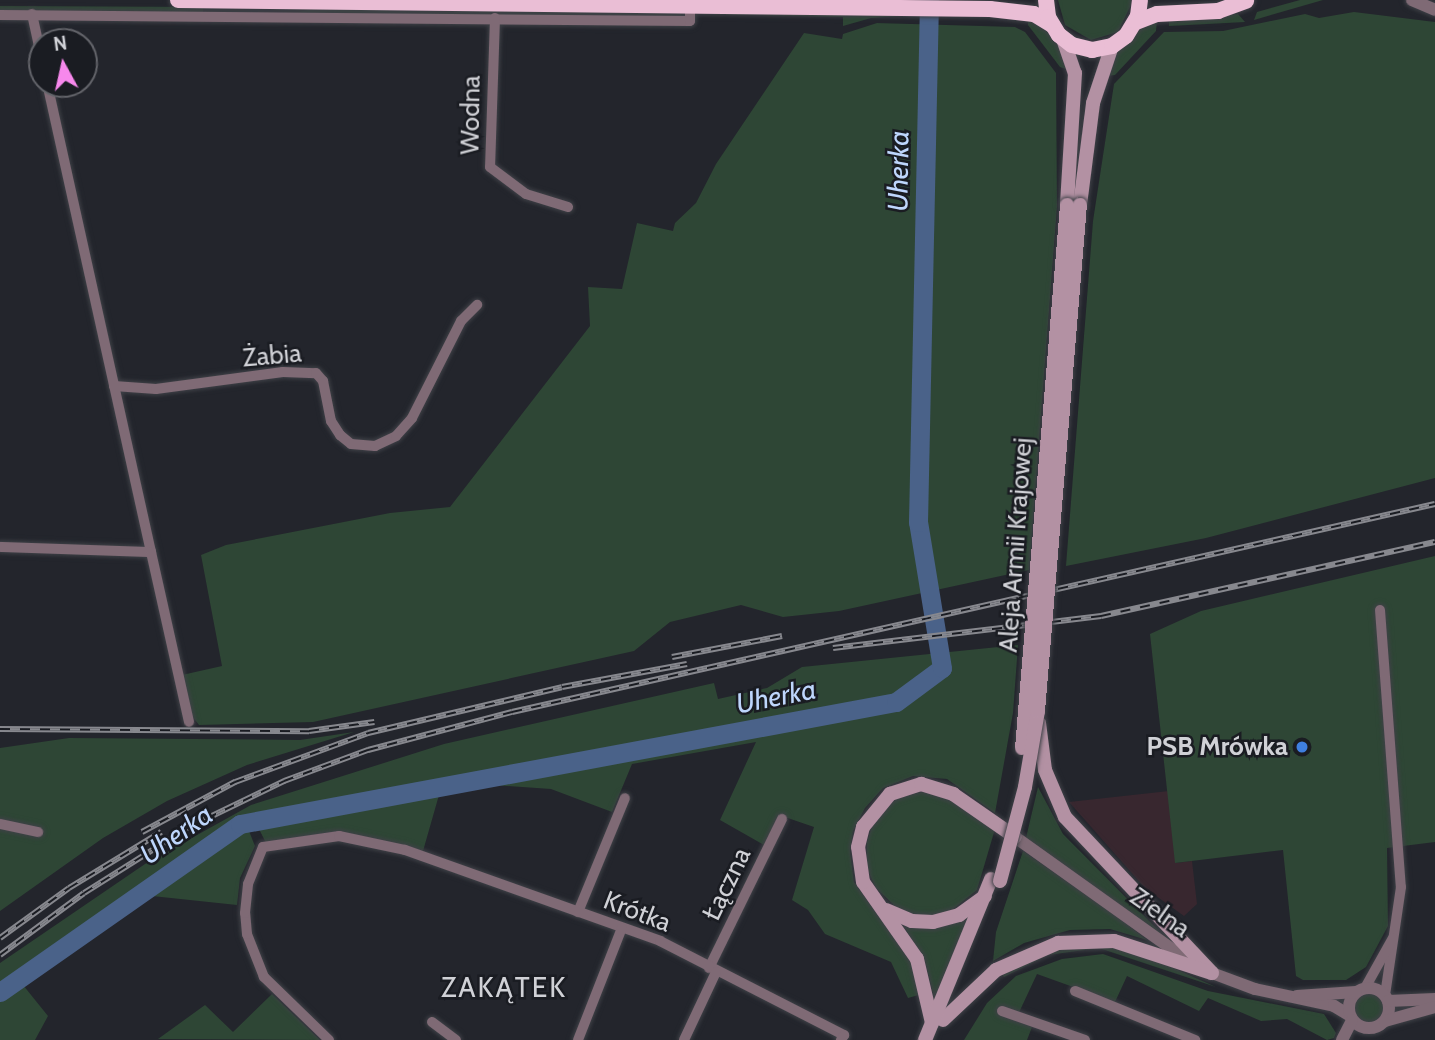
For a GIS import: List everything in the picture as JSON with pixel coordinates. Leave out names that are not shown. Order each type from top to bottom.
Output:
[{"type":"highway","points":[[178,0],[690,13],[943,9],[1024,12],[1052,25]]},
{"type":"highway","points":[[1046,0],[1052,25],[1063,39],[1092,50],[1112,46],[1136,22],[1148,15],[1219,11],[1251,0]]},
{"type":"highway","points":[[1136,22],[1140,0]]},
{"type":"highway","points":[[1238,0],[1246,1]]},
{"type":"main road","name":"Aleja Armii Krajowej","points":[[925,1040],[938,1022],[996,880],[1025,787],[1038,711],[1074,205],[1075,73],[1063,39]]},
{"type":"main road","name":"Aleja Armii Krajowej","points":[[935,1040],[938,1022],[986,895],[996,880],[1012,802],[1028,707],[1074,205],[1093,103],[1112,46]]},
{"type":"main road","points":[[1038,711],[1043,760],[1053,794],[1070,824],[1212,973]]},
{"type":"main road","points":[[1015,837],[941,788],[921,784],[896,790],[870,814],[858,847],[863,881],[885,909],[921,968],[938,1022],[996,970],[1058,943],[1114,941],[1212,973]]},
{"type":"main road","points":[[885,909],[912,921],[933,922],[959,915],[986,895]]},
{"type":"street","points":[[1412,0],[1435,10]]},
{"type":"street","points":[[0,15],[495,18],[690,13]]},
{"type":"street","points":[[32,14],[35,28]]},
{"type":"street","name":"Wodna","points":[[495,18],[491,167],[526,194],[568,207]]},
{"type":"street","points":[[50,98],[189,722]]},
{"type":"street","name":"Żabia","points":[[114,386],[156,389],[283,372],[316,373],[323,382],[331,421],[340,435],[364,448],[376,446],[396,436],[412,418],[461,321],[477,305]]},
{"type":"street","points":[[0,547],[151,552]]},
{"type":"street","points":[[1380,610],[1401,887],[1385,1021]]},
{"type":"street","points":[[579,912],[625,798]]},
{"type":"street","name":"Łączna","points":[[684,1040],[782,819]]},
{"type":"street","points":[[0,824],[38,832]]},
{"type":"street","name":"Krótka","points":[[328,1040],[270,985],[247,934],[248,884],[263,847],[339,836],[405,850],[622,928],[713,970],[843,1038]]},
{"type":"street","name":"Zielna","points":[[1015,837],[1182,956],[1212,973],[1334,1006],[1351,1017]]},
{"type":"street","points":[[579,1040],[622,928]]},
{"type":"street","points":[[1342,1040],[1351,1017],[1349,1002],[1360,990],[1396,932]]},
{"type":"street","points":[[1360,990],[1386,998],[1435,999]]},
{"type":"street","name":"Zielna","points":[[1293,997],[1360,990]]},
{"type":"street","points":[[1075,991],[1195,1040]]},
{"type":"street","points":[[1357,1040],[1370,1028],[1385,1021],[1435,1007]]},
{"type":"street","points":[[1002,1011],[1085,1040]]},
{"type":"street","points":[[1351,1017],[1370,1028]]},
{"type":"street","points":[[432,1022],[456,1040]]},
{"type":"shaded area","points":[[1169,791],[1176,863],[1192,861],[1197,904],[1184,916],[1145,888],[1069,802]]},
{"type":"green space","points":[[1058,0],[1131,0],[1131,5],[1118,32],[1091,40],[1065,25]]},
{"type":"green space","points":[[1300,0],[1323,0],[1254,20],[1257,12]]},
{"type":"green space","points":[[0,6],[203,7],[203,13],[0,11]]},
{"type":"green space","points":[[318,8],[680,13],[682,16],[288,14]]},
{"type":"green space","points":[[1354,12],[1435,22],[1435,478],[1206,538],[1066,566],[1093,221],[1114,84],[1164,32],[1223,31],[1305,14],[1319,18]]},
{"type":"green space","points":[[698,14],[916,15],[871,18],[843,26],[843,17]]},
{"type":"green space","points":[[1238,14],[1245,22],[1169,26],[1169,19]]},
{"type":"green space","points":[[1028,19],[1042,25],[1064,49],[1069,70],[1060,67],[1028,25]]},
{"type":"green space","points":[[1157,20],[1156,31],[1115,75],[1107,76],[1118,50],[1143,26]]},
{"type":"green space","points":[[877,23],[1015,27],[1025,32],[1056,73],[1057,207],[1029,570],[839,611],[783,617],[741,605],[670,622],[634,651],[313,722],[199,725],[192,716],[182,675],[222,666],[201,555],[226,545],[390,513],[450,507],[590,326],[588,287],[622,289],[637,223],[673,231],[675,223],[696,203],[716,164],[804,33],[842,39],[843,34]]},
{"type":"green space","points":[[1435,556],[1435,842],[1387,848],[1388,926],[1366,967],[1346,980],[1303,980],[1296,976],[1283,850],[1175,863],[1150,634],[1201,611]]},
{"type":"green space","points":[[1018,645],[1013,713],[995,813],[947,779],[913,776],[883,788],[865,808],[853,831],[850,851],[854,882],[912,963],[922,994],[908,998],[891,962],[825,934],[808,910],[792,900],[814,827],[779,815],[764,845],[720,820],[756,742],[632,764],[612,812],[551,789],[493,785],[439,795],[423,851],[331,832],[266,843],[259,829],[249,831],[255,846],[240,878],[237,905],[152,896],[23,985],[48,1016],[35,1040],[0,1040],[0,963],[145,864],[251,805],[444,744],[714,683],[718,699],[767,688],[802,667]]},
{"type":"green space","points":[[354,732],[247,765],[167,801],[103,838],[0,911],[0,748],[69,738],[300,740]]},
{"type":"green space","points":[[1038,787],[1063,834],[1168,940],[1026,838]]},
{"type":"green space","points":[[922,792],[945,796],[995,829],[977,890],[947,914],[918,916],[896,907],[876,888],[867,869],[867,842],[873,823],[895,799]]},
{"type":"green space","points":[[1023,851],[1147,940],[1110,929],[1070,930],[1024,943],[993,961],[996,932]]},
{"type":"green space","points":[[973,916],[935,1001],[925,961],[902,923],[937,928]]},
{"type":"green space","points":[[1092,943],[1144,955],[1216,987],[1099,948],[1048,955],[1004,977],[1001,973],[1038,953]]},
{"type":"green space","points":[[1103,954],[1208,991],[1324,1014],[1336,1033],[1334,1038],[1327,1040],[1287,1019],[1261,1021],[1208,998],[1199,1011],[1127,976],[1115,1002],[1037,974],[1015,1021],[1032,1027],[1027,1040],[964,1040],[987,1003],[1016,976],[1062,959]]},
{"type":"green space","points":[[1369,992],[1380,997],[1385,1008],[1380,1019],[1369,1024],[1358,1019],[1353,1008],[1358,997]]},
{"type":"green space","points":[[272,994],[320,1040],[158,1039],[205,1005],[233,1032]]},
{"type":"waterway","name":"Uherka","points":[[0,992],[240,824],[896,702],[942,668],[918,522],[929,0]]},
{"type":"railway","points":[[0,955],[84,893],[189,827],[284,781],[368,750],[512,712],[1435,504]]},
{"type":"railway","points":[[833,648],[1101,616],[1435,542]]},
{"type":"railway","points":[[672,657],[782,636]]},
{"type":"railway","points":[[142,832],[235,782],[368,733],[562,687],[687,664]]},
{"type":"railway","points":[[0,729],[309,731],[374,722]]},
{"type":"railway","points":[[0,938],[69,888],[161,832]]},
{"type":"place","name":"PSB Mrówka","points":[[1302,747]]},
{"type":"district","name":"ZAKĄTEK","points":[[504,987]]}]
